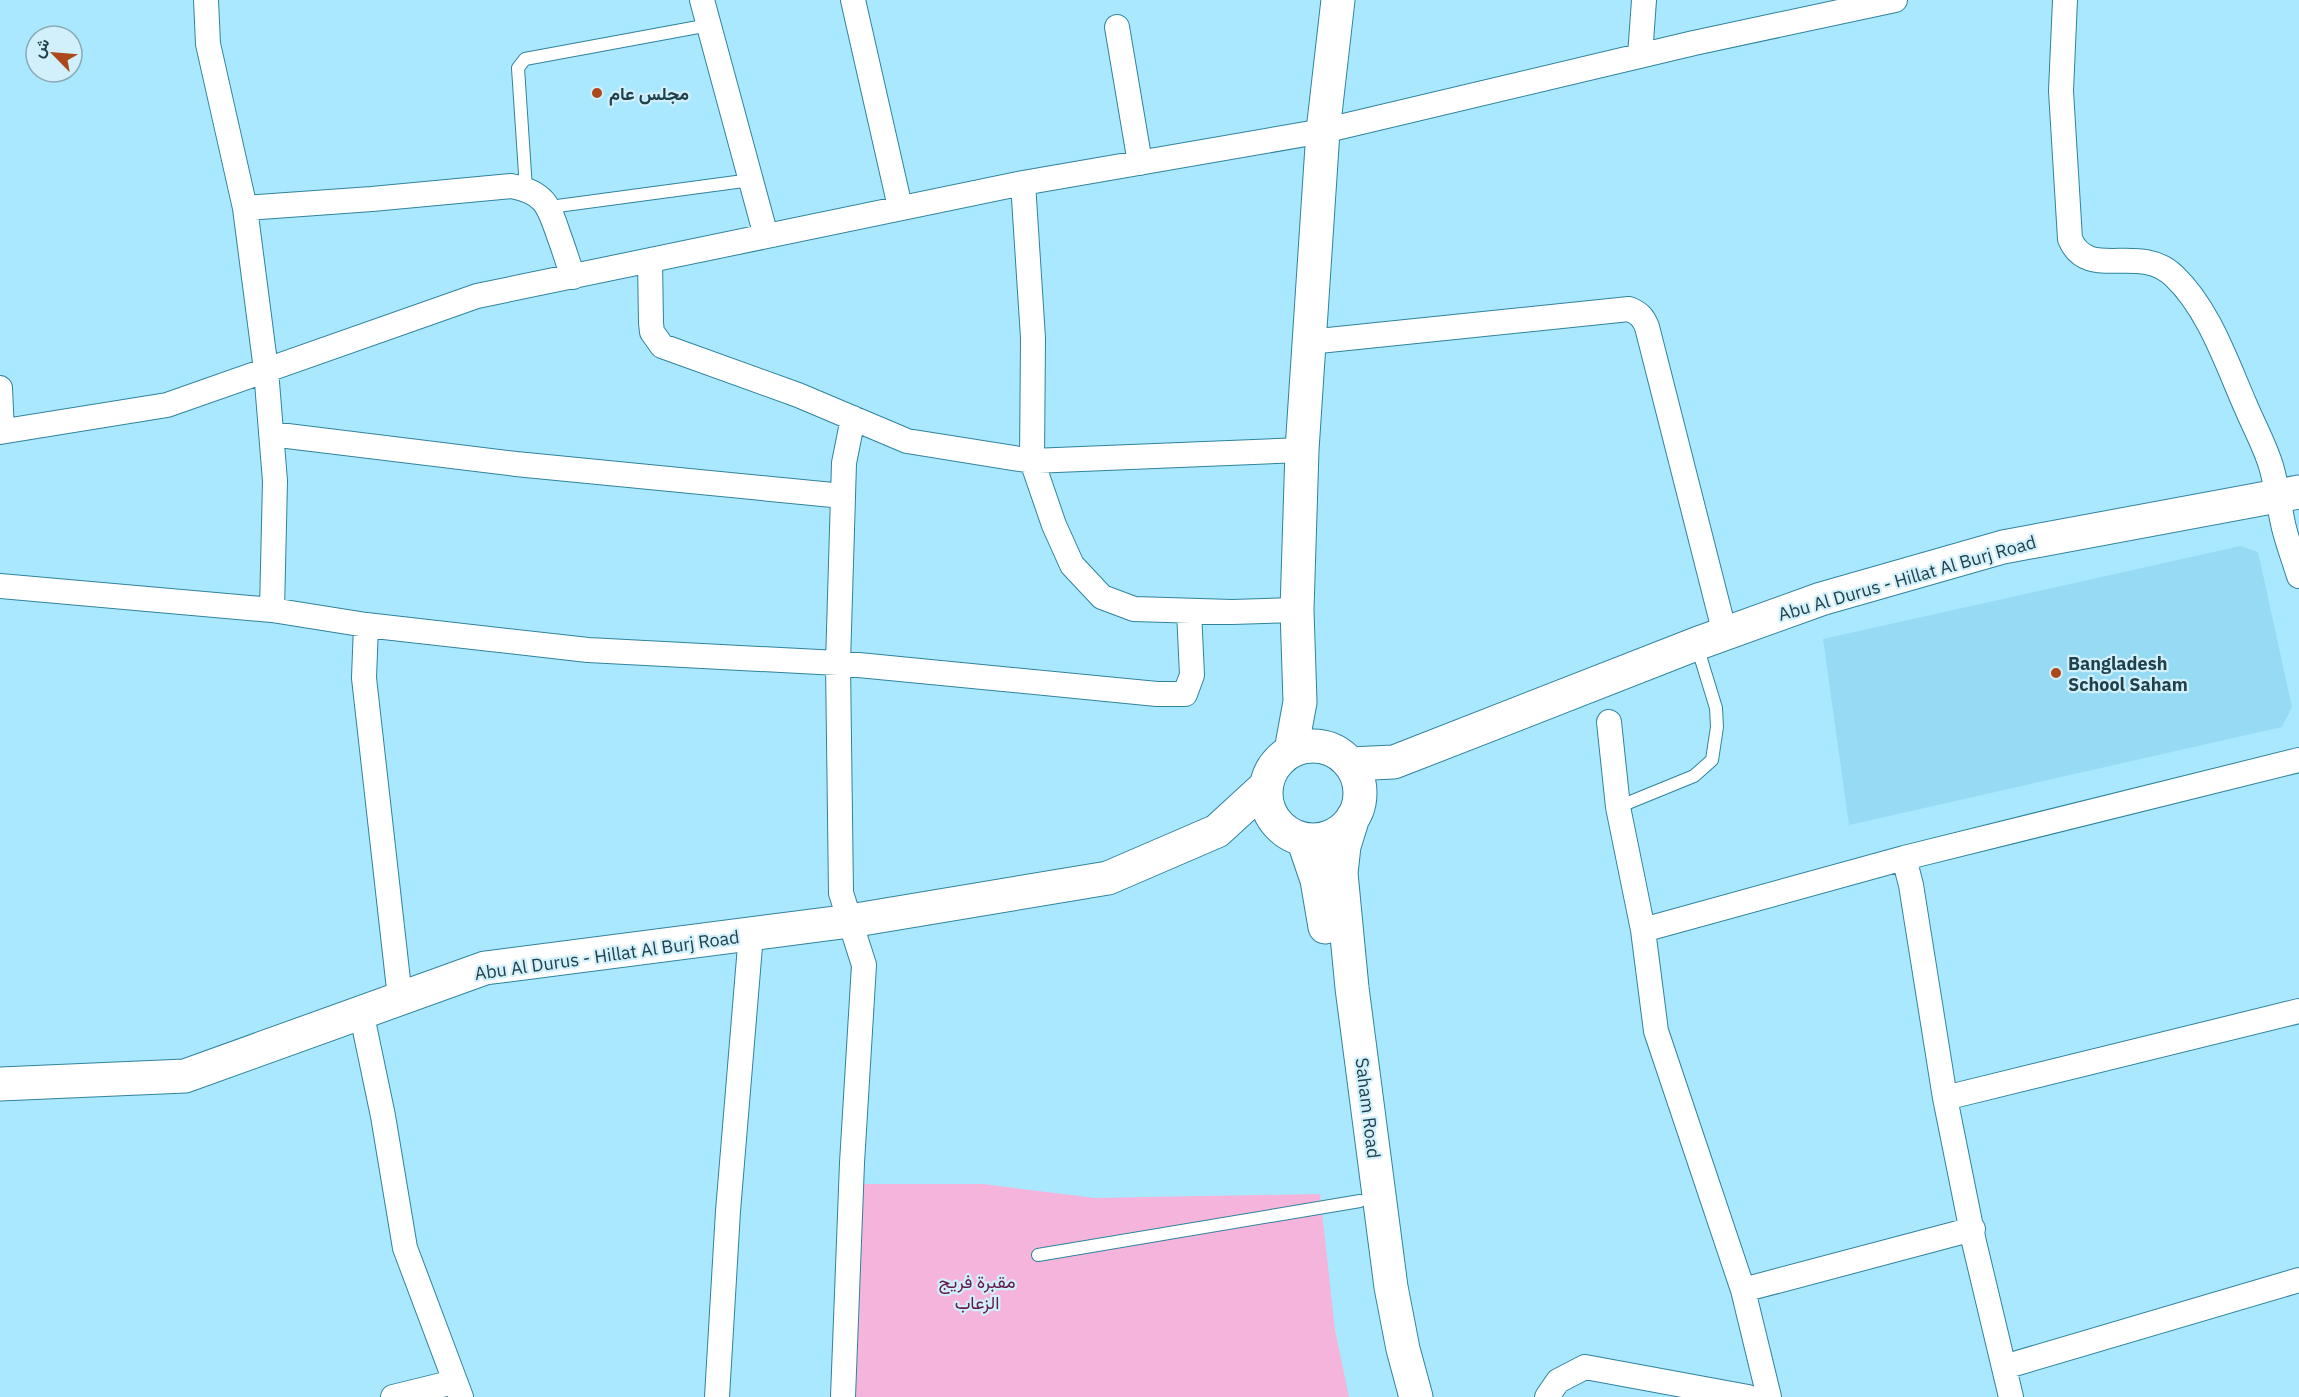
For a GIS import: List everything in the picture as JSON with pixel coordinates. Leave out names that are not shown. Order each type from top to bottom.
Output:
[{"type":"main road","points":[[1307,749],[1300,702],[1297,610],[1302,450],[1323,131],[1338,0]]},
{"type":"main road","name":"Abu Al Durus - Hillat Al Burj Road","points":[[1350,764],[1394,762],[1711,639],[1821,599],[2003,547],[2288,494]]},
{"type":"main road","points":[[1307,749],[1338,753],[1350,764],[1359,781],[1356,809],[1340,831],[1322,839],[1291,833],[1271,815],[1266,801],[1266,786],[1275,766],[1307,749]]},
{"type":"main road","name":"Abu Al Durus - Hillat Al Burj Road","points":[[1356,809],[1394,762]]},
{"type":"main road","name":"Abu Al Durus - Hillat Al Burj Road","points":[[0,1084],[185,1076],[485,968],[850,921],[1108,878],[1217,831],[1266,786]]},
{"type":"main road","name":"Saham Road","points":[[1356,809],[1344,846],[1341,873],[1346,933],[1391,1287],[1403,1349],[1416,1397]]},
{"type":"main road","name":"Abu Al Durus - Hillat Al Burj Road","points":[[1217,831],[1291,833]]},
{"type":"main road","name":"Saham Road","points":[[1291,833],[1321,896],[1370,1284],[1394,1397]]},
{"type":"street","points":[[206,0],[208,44],[245,208],[266,370],[275,481],[272,609]]},
{"type":"street","points":[[702,0],[766,236]]},
{"type":"street","points":[[854,0],[900,207]]},
{"type":"street","points":[[1640,56],[1644,0]]},
{"type":"street","points":[[0,388],[1,431],[167,405],[477,296],[1023,183],[1323,131],[1640,56],[1800,10],[1895,0]]},
{"type":"street","points":[[2065,0],[2061,91],[2070,239],[2074,247],[2088,259],[2139,260],[2157,264],[2173,274],[2186,289],[2213,331],[2271,465],[2288,494],[2284,530],[2299,576]]},
{"type":"street","points":[[1117,27],[1140,163]]},
{"type":"street","points":[[1023,183],[1033,339],[1032,460],[1054,525],[1072,565],[1102,597],[1134,609],[1232,612],[1297,610]]},
{"type":"street","points":[[245,208],[511,186],[526,189],[539,196],[550,207],[573,277]]},
{"type":"street","points":[[650,261],[652,332],[662,346],[798,395],[907,441],[1032,460],[1302,450]]},
{"type":"street","points":[[1309,342],[1629,309],[1638,312],[1644,318],[1647,327],[1711,639]]},
{"type":"street","points":[[843,1397],[852,1174],[864,965],[841,893],[838,663],[844,463],[853,418]]},
{"type":"street","points":[[271,434],[516,464],[843,496]]},
{"type":"street","points":[[0,586],[272,609],[366,625],[588,650],[838,663],[1157,694],[1185,694],[1192,675],[1189,611]]},
{"type":"street","points":[[366,625],[364,678],[400,998]]},
{"type":"street","points":[[1609,722],[1618,807],[1643,930],[1656,1032],[1743,1290],[1769,1397]]},
{"type":"street","points":[[1643,930],[1904,858],[2299,760]]},
{"type":"street","points":[[1904,858],[1911,885],[1944,1098],[2011,1397]]},
{"type":"street","points":[[717,1397],[728,1211],[751,934]]},
{"type":"street","points":[[361,1011],[383,1116],[405,1248],[458,1389],[393,1397]]},
{"type":"street","points":[[1944,1098],[2299,1011]]},
{"type":"street","points":[[1743,1290],[1973,1229]]},
{"type":"street","points":[[2004,1367],[2299,1280]]},
{"type":"street","points":[[1547,1397],[1558,1381],[1585,1367],[1748,1397]]},
{"type":"lane","points":[[526,189],[518,68],[525,59],[709,25]]},
{"type":"lane","points":[[550,207],[751,180]]},
{"type":"lane","points":[[1618,807],[1694,776],[1712,760],[1717,727],[1711,639]]},
{"type":"lane","points":[[1038,1255],[1360,1201]]},
{"type":"shaded area","name":"Bangladesh School Saham","points":[[2240,546],[2258,552],[2292,707],[2282,727],[1849,825],[1823,639]]},
{"type":"green space","name":"مقبرة فريج الزعاب","points":[[861,1184],[983,1184],[1095,1198],[1320,1194],[1335,1330],[1349,1397],[850,1397]]},
{"type":"place","name":"مجلس عام","points":[[597,93]]},
{"type":"place","name":"Bangladesh School Saham","points":[[2056,673]]}]
